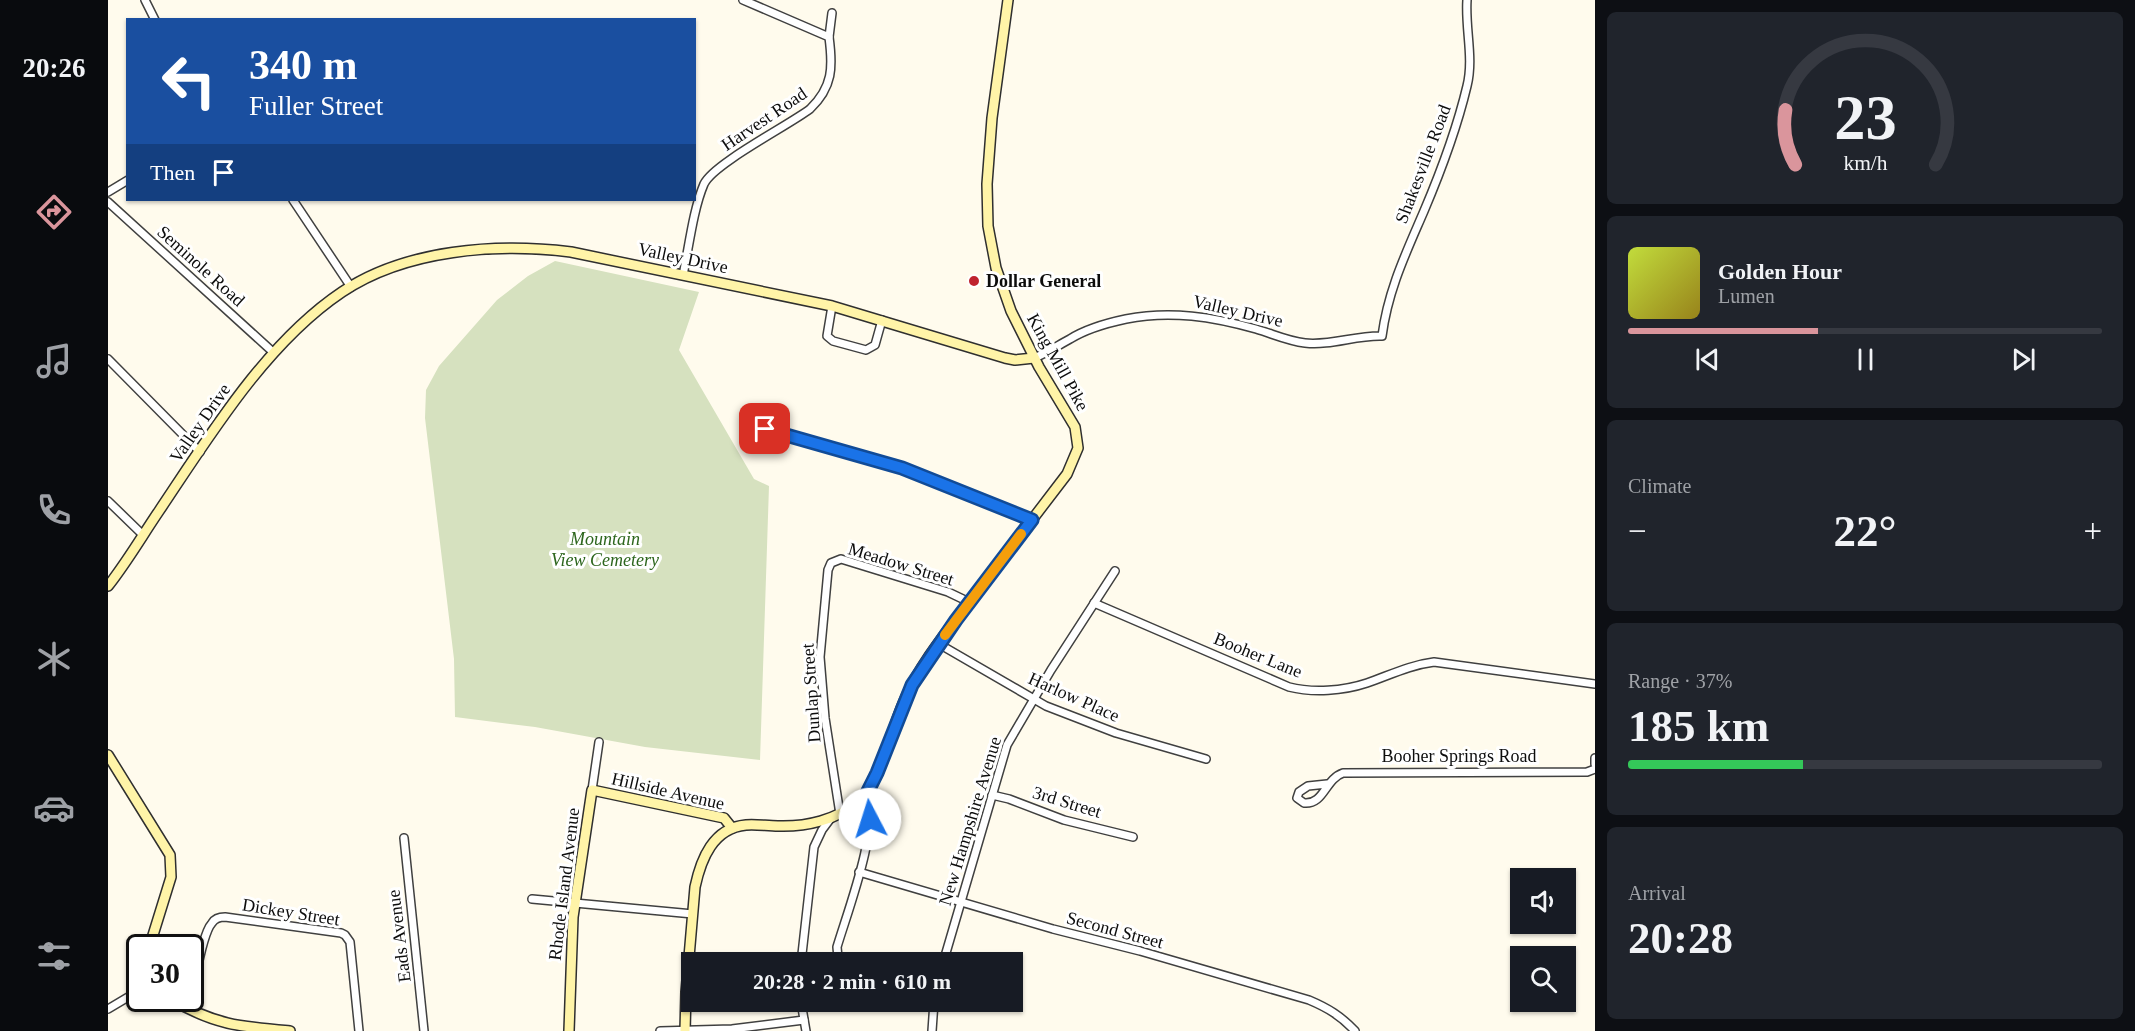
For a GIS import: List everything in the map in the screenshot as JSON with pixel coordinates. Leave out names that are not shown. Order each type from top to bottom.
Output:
[{"type":"main road","name":"King Mill Pike","points":[[836,816],[858,802],[867,793],[877,773],[904,699],[918,674],[1072,465],[1078,448],[1078,440],[1071,419],[1034,358],[1018,326],[1001,283],[988,226],[987,184],[992,118],[1008,0]]},
{"type":"main road","name":"Valley Drive","points":[[108,586],[247,385],[274,353],[312,315],[351,287],[383,272],[417,261],[467,251],[507,247],[571,252],[832,306],[1005,358],[1015,360],[1034,358]]},
{"type":"main road","points":[[108,755],[170,855],[171,877],[153,934]]},
{"type":"main road","name":"Hillside Avenue","points":[[592,790],[724,818],[732,828]]},
{"type":"main road","name":"Rhode Island Avenue","points":[[569,1031],[570,967],[575,903],[592,790]]},
{"type":"main road","points":[[685,1031],[695,887],[703,861],[714,841],[732,828],[746,825],[797,825],[836,816]]},
{"type":"main road","points":[[198,1012],[214,1020],[253,1029],[290,1031]]},
{"type":"street","points":[[145,0],[154,18]]},
{"type":"street","points":[[743,0],[829,37]]},
{"type":"street","name":"Shakesville Road","points":[[1382,336],[1397,271],[1434,186],[1467,86],[1470,60],[1467,0]]},
{"type":"street","name":"Harvest Road","points":[[683,275],[704,184],[713,172],[804,114],[820,100],[828,85],[833,62],[829,37],[832,14]]},
{"type":"street","points":[[108,192],[126,181]]},
{"type":"street","points":[[294,201],[351,287]]},
{"type":"street","name":"Seminole Road","points":[[108,202],[274,353]]},
{"type":"street","points":[[832,306],[827,336],[833,341],[866,350],[873,348],[882,320]]},
{"type":"street","name":"Valley Drive","points":[[1034,358],[1096,328],[1127,319],[1167,314],[1206,317],[1288,339],[1313,343],[1382,336]]},
{"type":"street","points":[[108,359],[200,452]]},
{"type":"street","points":[[753,425],[902,468],[1032,520]]},
{"type":"street","points":[[108,501],[143,535]]},
{"type":"street","name":"Meadow Street","points":[[828,570],[831,563],[841,559],[938,589],[969,602]]},
{"type":"street","name":"Dunlap Street","points":[[828,570],[822,632],[821,680],[836,816]]},
{"type":"street","name":"New Hampshire Avenue","points":[[946,952],[1007,745],[1033,699],[1114,571]]},
{"type":"street","name":"Booher Lane","points":[[1094,603],[1289,687],[1301,690],[1352,687],[1412,666],[1434,662],[1595,684]]},
{"type":"street","name":"Harlow Place","points":[[939,644],[1033,699],[1116,733],[1206,759]]},
{"type":"street","name":"Rhode Island Avenue","points":[[592,790],[599,742]]},
{"type":"street","points":[[1595,758],[1595,764]]},
{"type":"street","name":"Booher Springs Road","points":[[1327,784],[1333,777],[1343,773],[1587,772],[1595,769]]},
{"type":"street","points":[[838,952],[837,946],[859,872],[870,819],[870,802],[867,793]]},
{"type":"street","name":"3rd Street","points":[[992,795],[1064,820],[1133,837]]},
{"type":"street","points":[[802,952],[814,847],[822,830],[836,816]]},
{"type":"street","name":"Eads Avenue","points":[[404,838],[424,1031]]},
{"type":"street","name":"Second Street","points":[[859,872],[1053,930],[1140,951],[1309,1000],[1332,1010],[1355,1031]]},
{"type":"street","points":[[532,899],[693,914]]},
{"type":"street","name":"Dickey Street","points":[[204,945],[212,922],[220,917],[345,935],[350,942],[359,1031]]},
{"type":"street","points":[[108,1009],[126,998]]},
{"type":"street","points":[[803,1012],[806,1031]]},
{"type":"street","points":[[932,1031],[933,1012]]},
{"type":"street","points":[[660,1031],[732,1029],[804,1020]]},
{"type":"green space","name":"Mountain View Cemetery","points":[[555,261],[699,292],[679,350],[754,479],[769,486],[760,760],[645,747],[535,727],[455,717],[454,659],[425,418],[426,390],[439,366],[497,300],[528,276]]},
{"type":"slow traffic","points":[[945,635],[1021,534]]},
{"type":"place","name":"Dollar General","points":[[974,281]]},
{"type":"route","points":[[765,429],[902,468],[1032,520],[956,620],[918,674],[904,699],[877,773],[867,793],[871,809],[870,819]]}]
